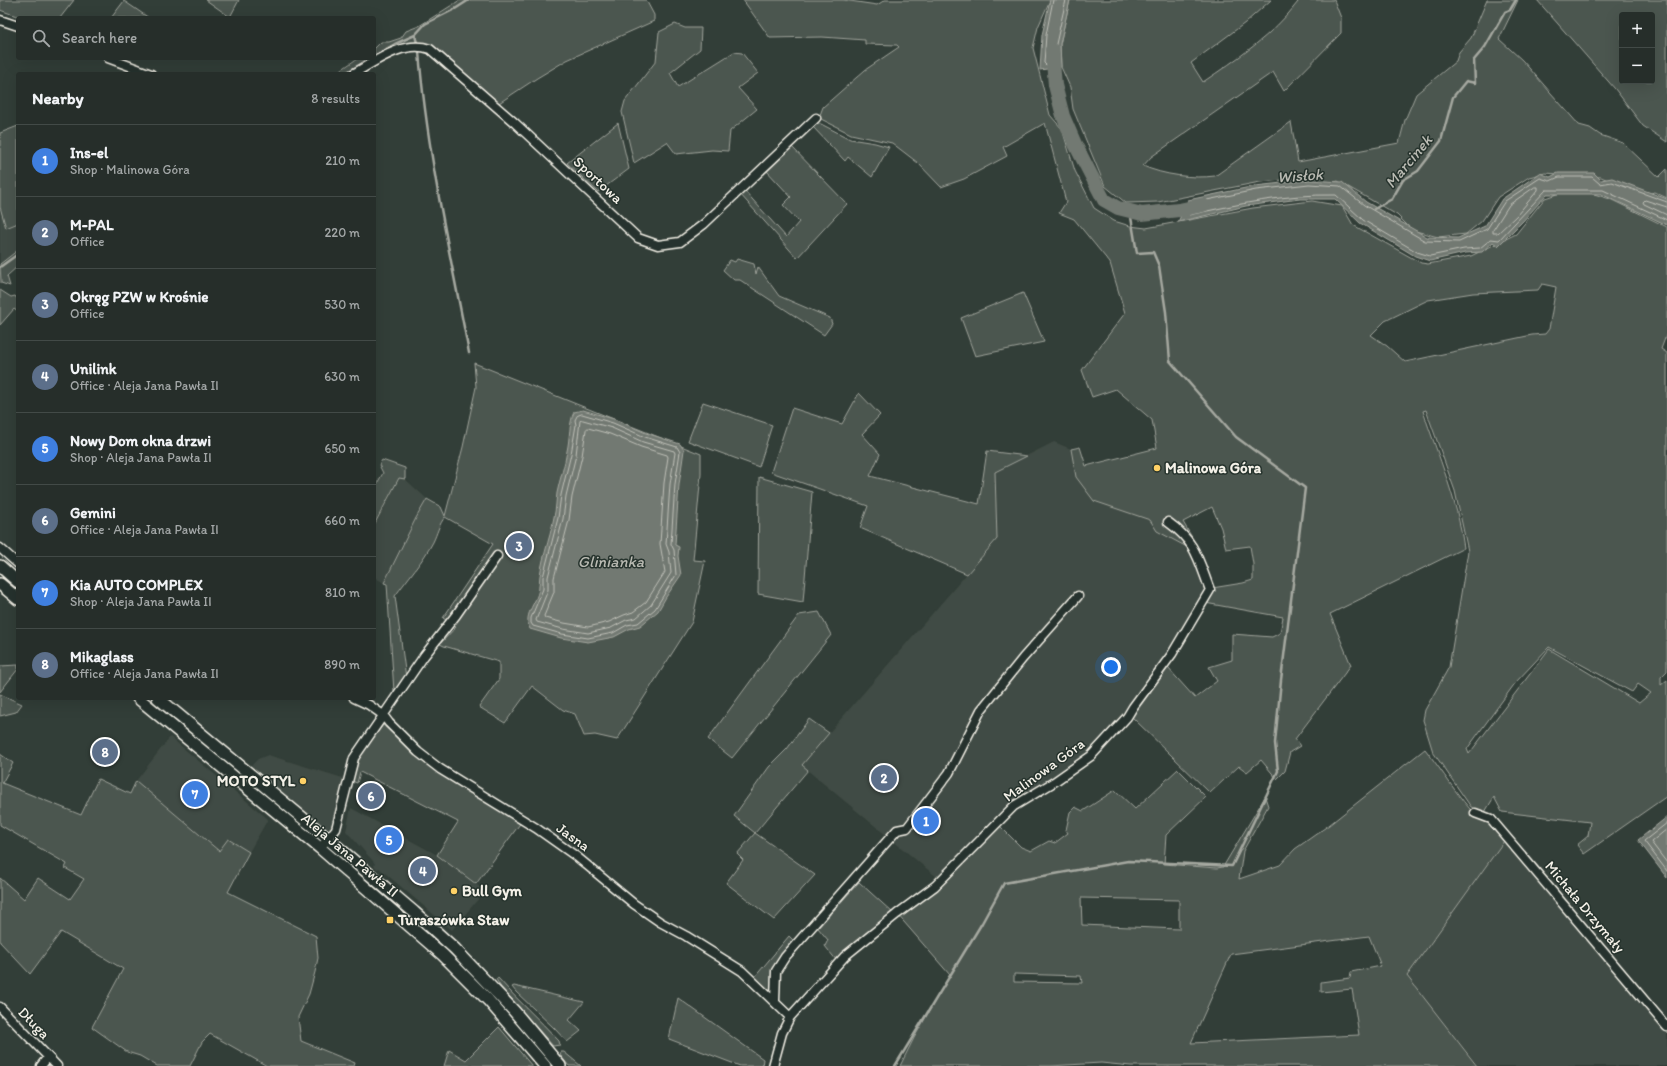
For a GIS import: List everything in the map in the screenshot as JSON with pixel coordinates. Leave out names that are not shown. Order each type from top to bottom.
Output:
[{"type":"main road","points":[[0,566],[16,580]]},
{"type":"main road","points":[[0,584],[16,597]]},
{"type":"main road","name":"Aleja Jana Pawła II","points":[[140,700],[320,848],[444,955],[488,1000],[544,1066]]},
{"type":"main road","name":"Aleja Jana Pawła II","points":[[160,700],[328,839],[455,949],[510,1006],[560,1066]]},
{"type":"street","points":[[0,20],[16,25]]},
{"type":"street","name":"Sportowa","points":[[357,72],[398,50],[414,46],[421,46],[430,49],[515,123],[638,238],[658,245],[680,242],[704,224],[816,118]]},
{"type":"street","points":[[113,60],[146,72]]},
{"type":"street","name":"Malinowa Góra","points":[[773,1066],[782,1033],[790,1017],[845,956],[896,914],[934,886],[1014,806],[1054,782],[1091,756],[1127,717],[1172,654],[1210,590],[1194,548],[1182,532],[1168,522]]},
{"type":"street","points":[[0,548],[16,562]]},
{"type":"street","points":[[320,848],[336,829],[354,758],[424,656],[456,615],[497,556]]},
{"type":"street","points":[[775,1001],[776,971],[785,957],[897,830],[907,828],[949,773],[981,710],[1023,658],[1078,596]]},
{"type":"street","name":"Jasna","points":[[358,700],[369,705],[383,715],[418,752],[440,769],[536,828],[583,862],[634,904],[660,922],[686,936],[742,972],[775,1001],[790,1017]]},
{"type":"street","name":"Michała Drzymały","points":[[1475,813],[1491,819],[1667,1027]]},
{"type":"street","name":"Długa","points":[[0,1007],[57,1066]]},
{"type":"street","name":"Długa","points":[[41,1066],[48,1057]]},
{"type":"shaded area","points":[[0,0],[74,0],[62,16],[16,16],[0,10]]},
{"type":"shaded area","points":[[206,0],[239,0],[231,16]]},
{"type":"shaded area","points":[[460,0],[646,0],[654,15],[654,21],[567,60],[499,103],[442,53],[426,45],[415,45],[354,72],[338,72],[355,60],[376,60],[376,47],[381,42],[389,42],[401,38],[406,31],[419,26]]},
{"type":"shaded area","points":[[743,0],[843,0],[877,5],[885,0],[1050,0],[1038,27],[1033,48],[1050,115],[1062,129],[1075,171],[1094,208],[1114,221],[1130,226],[1146,228],[1253,208],[1312,201],[1342,206],[1353,225],[1421,263],[1428,264],[1471,256],[1516,234],[1545,198],[1575,188],[1610,199],[1667,227],[1667,333],[1661,349],[1667,353],[1667,671],[1661,677],[1661,685],[1667,680],[1667,796],[1584,854],[1577,845],[1588,836],[1590,822],[1502,812],[1494,797],[1485,812],[1471,807],[1433,752],[1423,720],[1425,710],[1449,667],[1468,551],[1455,491],[1426,410],[1423,411],[1447,479],[1457,513],[1464,548],[1330,614],[1351,665],[1295,739],[1300,746],[1290,752],[1285,771],[1277,779],[1261,760],[1247,772],[1239,766],[1210,793],[1132,717],[1168,668],[1195,698],[1217,681],[1209,667],[1232,660],[1232,634],[1272,637],[1280,633],[1283,617],[1205,603],[1212,588],[1253,580],[1253,564],[1250,546],[1226,549],[1221,528],[1212,507],[1183,522],[1194,541],[1187,547],[1157,531],[1150,520],[1094,501],[1076,477],[1071,449],[1080,447],[1086,466],[1157,448],[1152,420],[1116,389],[1092,397],[1082,370],[1125,313],[1110,263],[1074,219],[1059,213],[1066,202],[1045,123],[1003,147],[1007,156],[964,179],[941,187],[918,163],[892,143],[851,134],[821,119],[820,115],[823,107],[865,70],[899,47],[897,45],[865,44],[865,40],[822,37],[770,38]],"holes":[[[1542,284],[1556,287],[1549,329],[1545,334],[1532,335],[1405,362],[1387,346],[1371,335],[1385,321],[1428,300],[1473,293],[1538,290]],[[1549,647],[1632,692],[1638,684],[1651,693],[1639,703],[1549,649],[1469,754],[1467,749],[1516,682]]]},
{"type":"shaded area","points":[[1070,0],[1271,0],[1245,23],[1191,63],[1203,82],[1266,36],[1298,2],[1296,0],[1334,0],[1341,18],[1341,33],[1284,91],[1273,72],[1151,157],[1143,166],[1169,174],[1188,177],[1206,177],[1215,176],[1291,122],[1298,162],[1399,143],[1405,120],[1416,94],[1456,61],[1459,52],[1471,38],[1487,0],[1518,0],[1499,39],[1522,60],[1579,125],[1590,128],[1600,135],[1623,143],[1659,177],[1667,169],[1667,198],[1654,192],[1645,195],[1601,177],[1545,173],[1529,177],[1498,197],[1482,221],[1466,234],[1438,237],[1412,230],[1397,215],[1338,181],[1327,184],[1294,179],[1260,182],[1158,202],[1126,203],[1105,186],[1073,109],[1070,87],[1061,67],[1060,44]]},
{"type":"shaded area","points":[[1537,0],[1667,0],[1667,142],[1643,126],[1615,89]]},
{"type":"shaded area","points":[[124,1],[146,16],[113,16]]},
{"type":"shaded area","points":[[675,24],[685,28],[701,28],[700,49],[670,73],[678,87],[734,52],[742,53],[758,73],[738,88],[757,109],[730,131],[728,151],[712,150],[676,154],[667,142],[634,163],[622,112],[625,101],[656,61],[659,32]]},
{"type":"shaded area","points":[[618,123],[629,169],[598,192],[567,163]]},
{"type":"shaded area","points":[[815,124],[821,124],[850,139],[889,147],[872,177],[848,157],[845,161],[812,126]]},
{"type":"shaded area","points":[[16,127],[16,224],[6,228],[0,207],[0,133]]},
{"type":"shaded area","points":[[791,146],[847,204],[797,258],[740,194],[744,190],[786,237],[799,222],[783,205],[791,197],[766,170]]},
{"type":"shaded area","points":[[0,206],[6,228],[16,224],[16,252],[0,264]]},
{"type":"shaded area","points":[[16,252],[16,268],[7,276],[10,286],[1,283],[0,264]]},
{"type":"shaded area","points":[[737,259],[754,264],[756,274],[758,267],[779,296],[830,318],[832,324],[824,335],[740,280],[734,280],[723,270],[730,260],[735,262]]},
{"type":"shaded area","points":[[0,290],[11,297],[15,296],[16,310],[14,309],[0,325]]},
{"type":"shaded area","points":[[1023,293],[1044,342],[975,356],[961,318]]},
{"type":"shaded area","points":[[474,363],[701,454],[701,474],[693,560],[705,561],[692,622],[617,740],[595,735],[584,736],[575,714],[563,710],[532,686],[505,723],[479,707],[499,679],[499,662],[440,644],[456,627],[443,618],[493,544],[445,517],[425,556],[395,596],[406,678],[394,692],[387,584],[384,583],[427,499],[441,507],[445,516],[463,447],[476,387]]},
{"type":"shaded area","points":[[859,393],[880,415],[862,434],[880,454],[870,476],[979,504],[987,451],[1027,456],[995,472],[997,539],[967,574],[860,528],[868,506],[771,472],[792,408],[842,424]]},
{"type":"shaded area","points":[[703,402],[772,425],[759,467],[688,441]]},
{"type":"shaded area","points":[[1054,442],[1071,449],[1076,477],[1150,520],[1157,531],[1189,545],[1207,591],[1125,714],[1082,758],[1059,775],[1014,802],[938,878],[801,765],[997,539],[995,472]]},
{"type":"shaded area","points":[[382,460],[405,468],[405,479],[399,478],[376,521],[376,485],[383,473],[379,465]]},
{"type":"shaded area","points":[[759,477],[812,492],[803,602],[758,594]]},
{"type":"shaded area","points":[[399,478],[405,479],[427,499],[384,583],[376,578],[376,521]]},
{"type":"shaded area","points":[[819,612],[831,635],[732,758],[708,739],[799,615]]},
{"type":"shaded area","points":[[16,665],[16,672],[0,692],[0,666]]},
{"type":"shaded area","points":[[0,694],[22,704],[16,712],[0,716]]},
{"type":"shaded area","points":[[809,719],[829,733],[802,765],[808,770],[755,833],[734,816],[769,767],[787,749]]},
{"type":"shaded area","points":[[383,725],[409,748],[522,821],[476,884],[437,855],[458,822],[360,772],[357,783],[352,781],[360,756]]},
{"type":"shaded area","points":[[170,737],[268,819],[249,852],[229,839],[219,851],[136,781]]},
{"type":"shaded area","points":[[1425,749],[1471,810],[1483,821],[1492,824],[1501,834],[1504,841],[1407,976],[1477,1066],[1131,1066],[1101,1063],[1050,1066],[900,1066],[914,1038],[950,975],[897,914],[999,825],[1021,847],[1031,851],[1049,841],[1055,843],[1068,833],[1066,830],[1070,812],[1075,807],[1083,811],[1115,790],[1135,809],[1178,769],[1206,797],[1166,835],[1164,864],[1217,868],[1223,867],[1265,797],[1268,806],[1243,851],[1239,879],[1280,865],[1295,849],[1329,825]],"holes":[[[1081,898],[1179,900],[1179,929],[1082,925]],[[1369,936],[1381,966],[1351,972],[1350,978],[1321,982],[1321,992],[1352,989],[1359,1035],[1191,1043],[1231,954]],[[1014,974],[1081,976],[1082,983],[1014,982]]]},
{"type":"shaded area","points":[[0,754],[13,763],[2,783],[81,815],[98,779],[130,794],[136,781],[219,851],[228,839],[249,852],[228,892],[316,936],[318,958],[315,972],[309,994],[298,1017],[301,1041],[355,1063],[354,1066],[267,1066],[210,1034],[202,1042],[190,1066],[157,1066],[140,1056],[127,1052],[92,1027],[123,969],[61,932],[30,974],[0,942],[0,878],[24,899],[38,878],[70,899],[84,879],[65,868],[67,864],[0,825]]},
{"type":"shaded area","points":[[268,755],[346,779],[332,827],[328,829],[320,825],[251,766],[258,759]]},
{"type":"shaded area","points":[[351,808],[437,855],[485,891],[452,930],[379,868],[377,869],[374,866],[375,864],[373,861],[346,831]]},
{"type":"shaded area","points":[[755,833],[815,875],[774,920],[726,883],[743,860],[737,854]]},
{"type":"shaded area","points":[[1504,841],[1529,866],[1667,1034],[1667,1066],[1478,1066],[1407,976]]},
{"type":"shaded area","points":[[859,882],[893,913],[837,961],[825,946],[828,940],[818,928]]},
{"type":"shaded area","points":[[789,936],[795,942],[773,967],[771,993],[754,978]]},
{"type":"shaded area","points":[[498,978],[559,1041],[560,1045],[553,1046],[500,986],[496,979]]},
{"type":"shaded area","points":[[514,986],[584,1002],[569,1020],[581,1031],[567,1042],[516,992],[512,987]]},
{"type":"shaded area","points":[[678,998],[763,1059],[762,1066],[740,1066],[669,1039]]},
{"type":"shaded area","points":[[499,1027],[532,1066],[444,1066],[449,1050],[466,1060]]},
{"type":"shaded area","points":[[561,1052],[564,1052],[581,1066],[569,1066],[560,1055]]},
{"type":"water","points":[[1050,0],[1070,0],[1060,44],[1061,67],[1040,70],[1042,35]]},
{"type":"water","points":[[1540,173],[1550,177],[1558,173],[1594,173],[1601,180],[1612,178],[1667,199],[1667,225],[1601,194],[1547,194],[1498,246],[1493,242],[1482,252],[1465,253],[1430,261],[1415,256],[1360,223],[1335,199],[1300,199],[1246,206],[1178,222],[1188,200],[1255,186],[1309,180],[1342,182],[1366,202],[1427,237],[1458,238],[1485,226],[1502,199]]},
{"type":"water","name":"Glinianka","points":[[583,410],[614,419],[646,433],[680,444],[684,450],[679,485],[675,545],[679,547],[678,556],[681,575],[658,611],[640,626],[629,629],[614,637],[588,642],[561,638],[530,629],[528,623],[529,613],[538,592],[541,568],[555,514],[557,493],[568,446],[572,416],[574,412]]},
{"type":"water","points":[[1667,817],[1667,878],[1638,840]]},
{"type":"waterway","points":[[376,55],[415,35],[425,24],[469,0]]},
{"type":"waterway","name":"Marcinek","points":[[1374,209],[1392,199],[1403,180],[1418,171],[1441,141],[1453,97],[1466,81],[1475,83],[1474,60],[1485,47],[1505,12],[1510,10],[1516,0]]},
{"type":"waterway","points":[[415,35],[417,43]]},
{"type":"waterway","name":"Wisłok","points":[[1052,50],[1055,85],[1063,116],[1075,144],[1104,200],[1118,208],[1142,214],[1179,210],[1203,205]]},
{"type":"waterway","points":[[419,52],[433,165],[469,353]]},
{"type":"waterway","points":[[347,72],[368,60]]},
{"type":"waterway","points":[[895,1066],[982,923],[1004,883],[1128,861],[1232,866],[1278,771],[1275,743],[1281,680],[1305,488],[1236,437],[1170,361],[1166,312],[1159,266],[1153,252],[1137,253],[1130,211]]},
{"type":"waterway","points":[[0,267],[16,255]]},
{"type":"place","name":"Malinowa Góra","points":[[1157,468]]},
{"type":"place","name":"Okręg PZW w Krośnie","points":[[519,546]]},
{"type":"place","name":"Mikaglass","points":[[105,752]]},
{"type":"place","name":"M-PAL","points":[[884,778]]},
{"type":"place","name":"MOTO STYL","points":[[303,781]]},
{"type":"place","name":"Kia AUTO COMPLEX","points":[[195,794]]},
{"type":"place","name":"Gemini","points":[[371,796]]},
{"type":"place","name":"Ins-el","points":[[926,821]]},
{"type":"place","name":"Nowy Dom okna drzwi","points":[[389,840]]},
{"type":"place","name":"Unilink","points":[[423,871]]},
{"type":"place","name":"Bull Gym","points":[[454,891]]},
{"type":"place","name":"Turaszówka Staw","points":[[390,920]]}]
